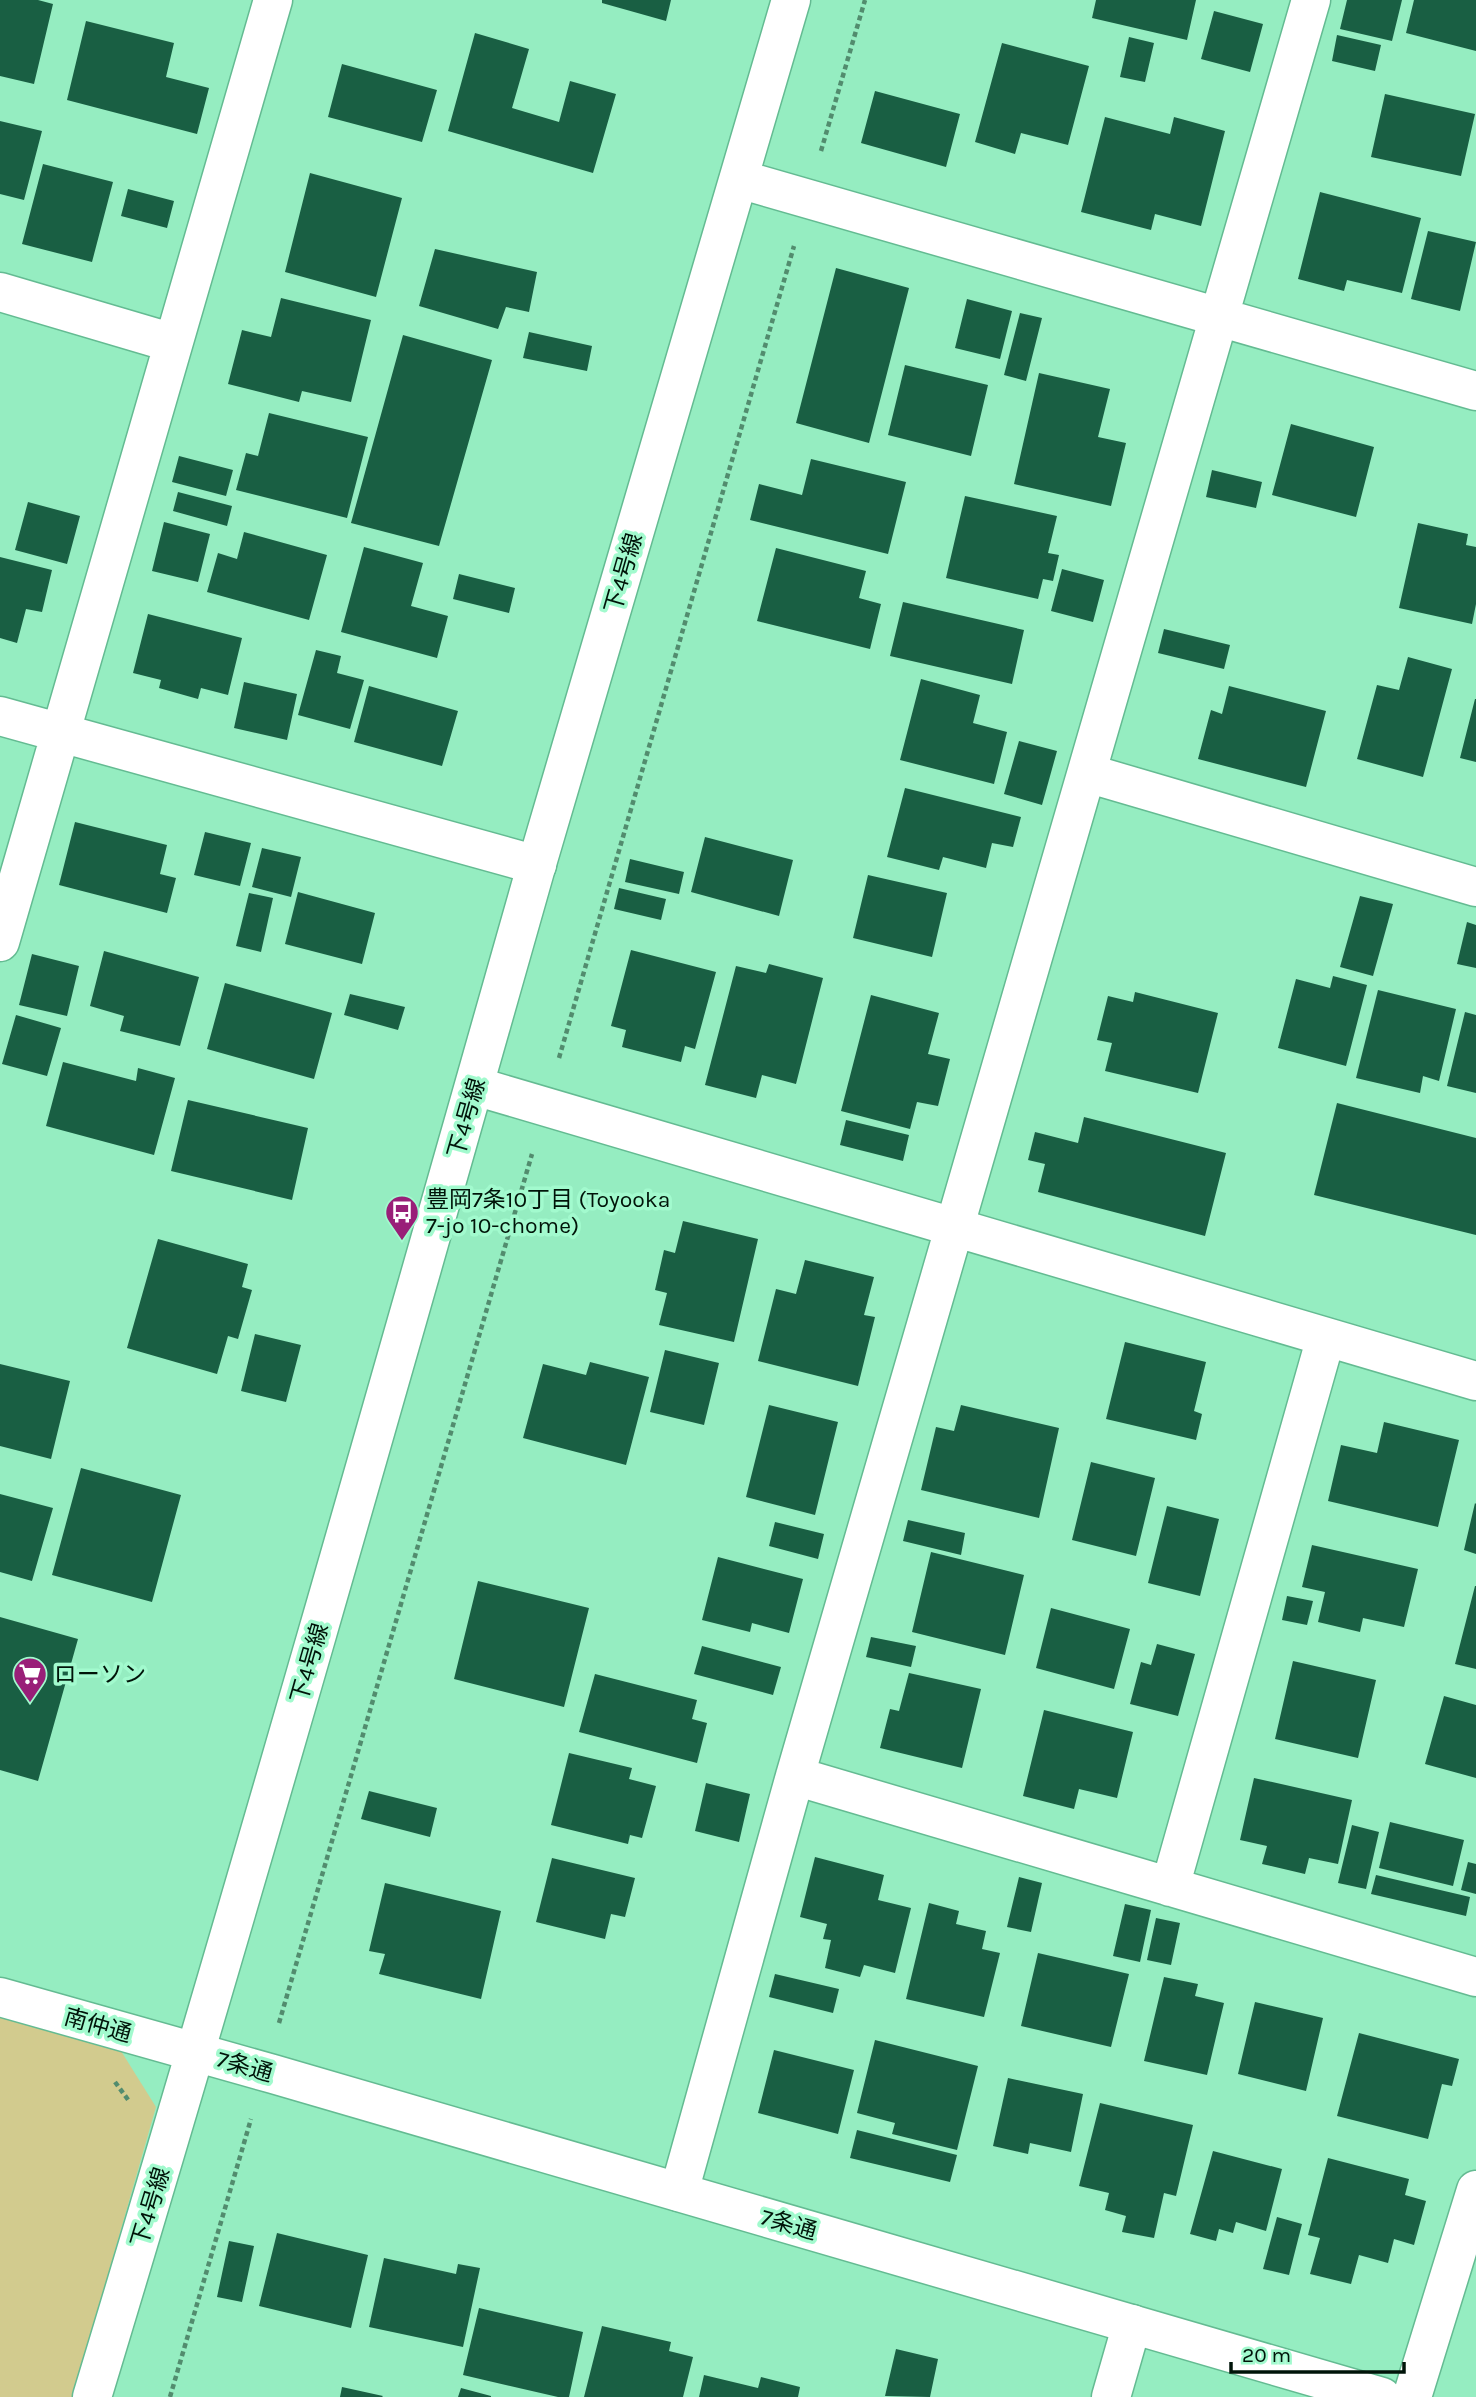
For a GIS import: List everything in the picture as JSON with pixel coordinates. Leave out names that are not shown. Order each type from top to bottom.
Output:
[{"type":"street","points":[[0,942],[273,0]]},
{"type":"street","name":"下4号線","points":[[92,2397],[196,2053],[537,865],[791,0]]},
{"type":"street","points":[[678,2192],[795,1776],[1311,0]]},
{"type":"street","points":[[739,179],[1476,391]]},
{"type":"street","points":[[0,292],[173,343]]},
{"type":"street","points":[[0,716],[537,865]]},
{"type":"street","points":[[1087,773],[1476,887]]},
{"type":"street","points":[[475,1086],[1476,1381]]},
{"type":"street","points":[[1170,1886],[1326,1337]]},
{"type":"street","points":[[795,1776],[1476,1977]]},
{"type":"street","name":"南仲通","points":[[0,1997],[196,2053]]},
{"type":"street","name":"7条通","points":[[196,2053],[1382,2397]]},
{"type":"street","points":[[1412,2397],[1476,2190]]},
{"type":"street","points":[[1111,2397],[1132,2324]]},
{"type":"path","points":[[276,2034],[865,0]]},
{"type":"path","points":[[170,2397],[252,2115]]},
{"type":"shaded area","points":[[0,2016],[121,2051],[156,2107],[73,2397],[0,2397]]},
{"type":"building","points":[[0,0],[38,0],[53,4],[34,84],[0,76]]},
{"type":"building","points":[[602,0],[671,0],[666,21],[602,3]]},
{"type":"building","points":[[1096,0],[1196,0],[1187,40],[1092,18]]},
{"type":"building","points":[[1347,0],[1402,0],[1392,41],[1340,29]]},
{"type":"building","points":[[1414,0],[1476,0],[1476,51],[1406,33]]},
{"type":"building","points":[[1214,11],[1263,24],[1250,72],[1201,59]]},
{"type":"building","points":[[86,21],[174,43],[166,77],[209,88],[197,134],[67,100]]},
{"type":"building","points":[[475,33],[529,49],[512,108],[559,122],[570,81],[616,94],[593,173],[448,131]]},
{"type":"building","points":[[1337,35],[1381,45],[1375,71],[1332,61]]},
{"type":"building","points":[[1129,37],[1154,43],[1145,82],[1120,77]]},
{"type":"building","points":[[1002,43],[1089,66],[1068,145],[1021,133],[1015,154],[975,142]]},
{"type":"building","points":[[342,64],[437,90],[422,142],[328,117]]},
{"type":"building","points":[[875,91],[960,114],[946,167],[861,143]]},
{"type":"building","points":[[1385,94],[1475,114],[1461,176],[1371,157]]},
{"type":"building","points":[[1105,117],[1170,134],[1174,117],[1225,131],[1201,226],[1155,214],[1151,230],[1081,212]]},
{"type":"building","points":[[0,121],[42,131],[24,200],[0,194]]},
{"type":"building","points":[[43,164],[113,182],[92,262],[22,244]]},
{"type":"building","points":[[310,173],[402,198],[376,297],[285,272]]},
{"type":"building","points":[[128,189],[174,201],[167,228],[121,216]]},
{"type":"building","points":[[1320,192],[1421,218],[1402,293],[1347,280],[1344,291],[1298,279]]},
{"type":"building","points":[[1428,231],[1476,242],[1460,311],[1411,299]]},
{"type":"building","points":[[435,249],[537,272],[529,312],[506,307],[498,329],[419,306]]},
{"type":"building","points":[[836,268],[909,288],[869,443],[796,423]]},
{"type":"building","points":[[281,298],[371,320],[351,402],[302,391],[299,402],[228,384],[242,330],[271,337]]},
{"type":"building","points":[[967,299],[1012,311],[1000,359],[955,348]]},
{"type":"building","points":[[1020,313],[1042,318],[1026,381],[1004,375]]},
{"type":"building","points":[[529,332],[592,346],[587,371],[523,358]]},
{"type":"building","points":[[403,335],[492,360],[439,546],[351,523]]},
{"type":"building","points":[[905,365],[988,385],[971,456],[888,435]]},
{"type":"building","points":[[1039,373],[1110,389],[1098,437],[1126,443],[1111,506],[1014,484]]},
{"type":"building","points":[[269,413],[368,437],[347,518],[236,490],[246,453],[258,456]]},
{"type":"building","points":[[1291,424],[1374,447],[1356,517],[1272,495]]},
{"type":"building","points":[[179,456],[233,470],[226,496],[172,482]]},
{"type":"building","points":[[811,459],[906,482],[888,554],[750,520],[759,484],[802,495]]},
{"type":"building","points":[[1212,470],[1262,482],[1256,508],[1206,497]]},
{"type":"building","points":[[178,492],[232,506],[227,526],[173,511]]},
{"type":"building","points":[[965,496],[1057,516],[1048,553],[1059,555],[1053,581],[1043,579],[1038,599],[946,578]]},
{"type":"building","points":[[28,502],[80,516],[67,564],[15,550]]},
{"type":"building","points":[[164,522],[210,534],[198,582],[152,571]]},
{"type":"building","points":[[1418,523],[1468,534],[1466,545],[1476,547],[1476,604],[1472,624],[1399,608]]},
{"type":"building","points":[[244,532],[327,555],[309,620],[207,592],[218,553],[237,559]]},
{"type":"building","points":[[364,547],[423,563],[411,606],[448,616],[437,658],[341,632]]},
{"type":"building","points":[[776,548],[866,571],[859,598],[881,604],[870,649],[757,621]]},
{"type":"building","points":[[0,557],[52,570],[42,612],[26,609],[17,643],[0,638]]},
{"type":"building","points":[[1062,569],[1104,580],[1093,622],[1051,611]]},
{"type":"building","points":[[459,574],[515,588],[509,613],[453,599]]},
{"type":"building","points":[[903,602],[1024,630],[1012,684],[890,656]]},
{"type":"building","points":[[148,614],[242,638],[228,695],[201,688],[198,699],[159,688],[161,680],[133,673]]},
{"type":"building","points":[[1164,629],[1230,645],[1224,669],[1158,653]]},
{"type":"building","points":[[316,650],[341,656],[337,673],[364,680],[350,729],[298,715]]},
{"type":"building","points":[[1408,657],[1452,669],[1423,777],[1357,759],[1377,685],[1399,690]]},
{"type":"building","points":[[921,679],[980,695],[973,723],[1007,732],[994,784],[900,760]]},
{"type":"building","points":[[244,682],[297,694],[287,740],[234,728]]},
{"type":"building","points":[[369,686],[458,711],[442,766],[354,742]]},
{"type":"building","points":[[1229,686],[1326,711],[1306,787],[1198,759],[1211,710],[1222,714]]},
{"type":"building","points":[[1476,699],[1476,762],[1460,758]]},
{"type":"building","points":[[1019,741],[1057,751],[1042,805],[1004,794]]},
{"type":"building","points":[[905,788],[1021,817],[1013,847],[992,843],[986,868],[943,857],[939,870],[887,857]]},
{"type":"building","points":[[75,822],[167,845],[160,874],[176,878],[167,913],[59,885]]},
{"type":"building","points":[[205,832],[251,843],[240,886],[194,875]]},
{"type":"building","points":[[705,837],[793,860],[779,916],[691,892]]},
{"type":"building","points":[[262,848],[301,857],[291,897],[252,887]]},
{"type":"building","points":[[630,859],[684,872],[679,894],[625,882]]},
{"type":"building","points":[[868,875],[947,893],[932,957],[853,938]]},
{"type":"building","points":[[619,888],[666,899],[661,920],[614,909]]},
{"type":"building","points":[[298,892],[375,913],[362,964],[285,944]]},
{"type":"building","points":[[249,893],[273,898],[261,952],[236,946]]},
{"type":"building","points":[[1360,896],[1393,904],[1373,976],[1340,967]]},
{"type":"building","points":[[1467,922],[1476,925],[1476,968],[1457,964]]},
{"type":"building","points":[[631,950],[716,972],[695,1049],[685,1046],[681,1062],[622,1047],[626,1030],[611,1026]]},
{"type":"building","points":[[104,951],[199,977],[180,1046],[120,1031],[124,1016],[90,1006]]},
{"type":"building","points":[[32,954],[79,966],[67,1016],[19,1005]]},
{"type":"building","points":[[769,964],[823,978],[796,1084],[762,1075],[756,1098],[705,1085],[736,966],[766,973]]},
{"type":"building","points":[[1333,976],[1367,985],[1346,1066],[1278,1048],[1296,979],[1330,988]]},
{"type":"building","points":[[225,983],[332,1013],[314,1079],[207,1049]]},
{"type":"building","points":[[1378,990],[1456,1009],[1439,1081],[1423,1076],[1420,1093],[1356,1078]]},
{"type":"building","points":[[1135,992],[1218,1013],[1198,1093],[1105,1071],[1112,1043],[1097,1040],[1108,996],[1133,1002]]},
{"type":"building","points":[[350,994],[405,1007],[398,1030],[344,1015]]},
{"type":"building","points":[[871,995],[939,1013],[928,1054],[950,1059],[938,1106],[917,1102],[910,1129],[841,1111]]},
{"type":"building","points":[[1465,1012],[1476,1015],[1476,1093],[1447,1086]]},
{"type":"building","points":[[16,1015],[61,1028],[47,1076],[2,1064]]},
{"type":"building","points":[[63,1062],[136,1081],[138,1068],[175,1078],[154,1155],[46,1126]]},
{"type":"building","points":[[188,1100],[308,1128],[292,1200],[171,1171]]},
{"type":"building","points":[[1337,1103],[1476,1138],[1476,1235],[1314,1195]]},
{"type":"building","points":[[1084,1117],[1226,1153],[1205,1236],[1038,1192],[1045,1164],[1028,1160],[1035,1132],[1078,1143]]},
{"type":"building","points":[[846,1120],[909,1135],[903,1161],[840,1145]]},
{"type":"building","points":[[683,1221],[758,1239],[734,1342],[659,1325],[667,1293],[655,1290],[664,1250],[675,1253]]},
{"type":"building","points":[[158,1239],[248,1264],[242,1287],[252,1290],[238,1339],[228,1336],[217,1374],[127,1348]]},
{"type":"building","points":[[805,1260],[874,1277],[864,1315],[875,1317],[858,1386],[758,1361],[776,1289],[796,1294]]},
{"type":"building","points":[[255,1334],[301,1345],[286,1402],[241,1391]]},
{"type":"building","points":[[1125,1342],[1206,1362],[1194,1411],[1202,1414],[1196,1440],[1106,1419]]},
{"type":"building","points":[[665,1350],[719,1363],[704,1425],[650,1412]]},
{"type":"building","points":[[590,1362],[649,1377],[626,1465],[523,1438],[543,1364],[586,1375]]},
{"type":"building","points":[[0,1364],[70,1381],[51,1459],[0,1446]]},
{"type":"building","points":[[769,1405],[838,1422],[815,1515],[746,1497]]},
{"type":"building","points":[[961,1405],[1059,1428],[1039,1518],[921,1490],[936,1427],[954,1431]]},
{"type":"building","points":[[1384,1422],[1459,1440],[1438,1527],[1328,1501],[1341,1445],[1377,1453]]},
{"type":"building","points":[[1091,1462],[1155,1478],[1136,1556],[1072,1540]]},
{"type":"building","points":[[81,1468],[181,1495],[152,1602],[52,1575]]},
{"type":"building","points":[[0,1494],[53,1508],[32,1581],[0,1572]]},
{"type":"building","points":[[1476,1504],[1476,1554],[1464,1550]]},
{"type":"building","points":[[1167,1506],[1219,1519],[1200,1596],[1148,1583]]},
{"type":"building","points":[[908,1520],[965,1533],[961,1555],[903,1541]]},
{"type":"building","points":[[775,1522],[824,1534],[818,1559],[769,1546]]},
{"type":"building","points":[[1312,1545],[1418,1569],[1404,1627],[1363,1618],[1360,1632],[1318,1622],[1325,1592],[1302,1587]]},
{"type":"building","points":[[931,1552],[1024,1575],[1005,1655],[912,1632]]},
{"type":"building","points":[[718,1557],[803,1579],[789,1633],[752,1623],[750,1632],[702,1620]]},
{"type":"building","points":[[478,1581],[589,1608],[564,1707],[454,1679]]},
{"type":"building","points":[[1476,1586],[1476,1669],[1455,1664]]},
{"type":"building","points":[[1287,1596],[1313,1601],[1307,1625],[1282,1620]]},
{"type":"building","points":[[1051,1608],[1130,1629],[1114,1689],[1036,1668]]},
{"type":"building","name":"ローソン","points":[[0,1617],[78,1639],[38,1781],[0,1770]]},
{"type":"building","points":[[871,1637],[916,1646],[911,1667],[866,1657]]},
{"type":"building","points":[[1157,1644],[1195,1654],[1178,1716],[1130,1704],[1141,1662],[1151,1665]]},
{"type":"building","points":[[702,1646],[781,1667],[773,1695],[694,1674]]},
{"type":"building","points":[[1293,1661],[1376,1680],[1358,1758],[1275,1739]]},
{"type":"building","points":[[909,1673],[981,1689],[962,1768],[880,1748],[890,1709],[899,1711]]},
{"type":"building","points":[[595,1674],[697,1700],[692,1719],[707,1723],[697,1763],[579,1732]]},
{"type":"building","points":[[1444,1696],[1476,1705],[1476,1778],[1425,1764]]},
{"type":"building","points":[[1044,1710],[1133,1732],[1117,1798],[1079,1789],[1074,1809],[1023,1796]]},
{"type":"building","points":[[569,1753],[632,1768],[629,1779],[656,1786],[642,1838],[630,1835],[628,1844],[551,1825]]},
{"type":"building","points":[[1254,1778],[1352,1800],[1338,1864],[1309,1858],[1305,1874],[1262,1864],[1267,1846],[1240,1840]]},
{"type":"building","points":[[706,1783],[750,1794],[739,1842],[695,1831]]},
{"type":"building","points":[[369,1791],[437,1808],[430,1837],[361,1819]]},
{"type":"building","points":[[1390,1822],[1464,1840],[1453,1886],[1379,1868]]},
{"type":"building","points":[[1352,1825],[1379,1832],[1366,1889],[1338,1883]]},
{"type":"building","points":[[815,1857],[884,1875],[878,1900],[911,1908],[895,1973],[864,1965],[860,1977],[825,1968],[831,1940],[823,1939],[827,1924],[800,1917]]},
{"type":"building","points":[[552,1858],[635,1878],[625,1917],[611,1914],[605,1939],[536,1922]]},
{"type":"building","points":[[1468,1862],[1476,1864],[1476,1894],[1461,1890]]},
{"type":"building","points":[[1376,1875],[1470,1897],[1466,1916],[1371,1894]]},
{"type":"building","points":[[1019,1877],[1042,1883],[1031,1932],[1007,1927]]},
{"type":"building","points":[[385,1883],[501,1911],[481,1999],[379,1974],[385,1954],[369,1951]]},
{"type":"building","points":[[929,1903],[959,1911],[956,1924],[986,1931],[982,1949],[1000,1953],[984,2017],[906,1999]]},
{"type":"building","points":[[1125,1904],[1151,1910],[1140,1962],[1113,1956]]},
{"type":"building","points":[[1156,1918],[1180,1923],[1171,1965],[1147,1960]]},
{"type":"building","points":[[1038,1953],[1129,1974],[1111,2047],[1021,2026]]},
{"type":"building","points":[[775,1974],[839,1989],[833,2013],[769,1997]]},
{"type":"building","points":[[1164,1977],[1198,1984],[1195,1996],[1224,2003],[1207,2075],[1144,2061]]},
{"type":"building","points":[[1255,2002],[1323,2018],[1306,2091],[1238,2074]]},
{"type":"building","points":[[1359,2033],[1459,2059],[1452,2086],[1442,2084],[1428,2139],[1337,2116]]},
{"type":"building","points":[[875,2040],[978,2066],[957,2150],[892,2134],[895,2123],[857,2113]]},
{"type":"building","points":[[774,2050],[854,2070],[838,2134],[758,2113]]},
{"type":"building","points":[[1008,2078],[1083,2094],[1071,2152],[1030,2143],[1028,2154],[993,2146]]},
{"type":"building","points":[[1100,2103],[1193,2125],[1176,2196],[1164,2193],[1154,2238],[1122,2232],[1126,2216],[1105,2210],[1109,2193],[1079,2186]]},
{"type":"building","points":[[857,2130],[957,2155],[950,2182],[850,2158]]},
{"type":"building","points":[[1213,2151],[1282,2169],[1266,2231],[1236,2222],[1233,2233],[1219,2229],[1216,2241],[1190,2234]]},
{"type":"building","points":[[1328,2158],[1409,2179],[1405,2195],[1426,2201],[1414,2245],[1394,2239],[1388,2263],[1359,2255],[1351,2284],[1310,2274],[1320,2238],[1308,2235]]},
{"type":"building","points":[[1277,2217],[1302,2224],[1289,2275],[1263,2269]]},
{"type":"building","points":[[277,2233],[368,2255],[351,2328],[259,2306]]},
{"type":"building","points":[[229,2241],[254,2246],[242,2302],[217,2297]]},
{"type":"building","points":[[384,2258],[456,2274],[458,2264],[480,2268],[463,2347],[369,2327]]},
{"type":"building","points":[[479,2308],[583,2332],[569,2397],[558,2397],[463,2375]]},
{"type":"building","points":[[602,2326],[671,2342],[669,2351],[693,2357],[683,2397],[584,2397]]},
{"type":"building","points":[[896,2349],[938,2359],[930,2397],[885,2396]]},
{"type":"building","points":[[704,2375],[758,2388],[761,2377],[800,2387],[798,2397],[699,2397]]},
{"type":"building","points":[[342,2387],[383,2396],[340,2397]]},
{"type":"building","points":[[461,2388],[491,2396],[491,2397],[458,2397]]},
{"type":"place","name":"豊岡7条10丁目 (Toyooka 7-jo 10-chome)","points":[[402,1242]]},
{"type":"place","name":"ローソン","points":[[30,1704]]}]
